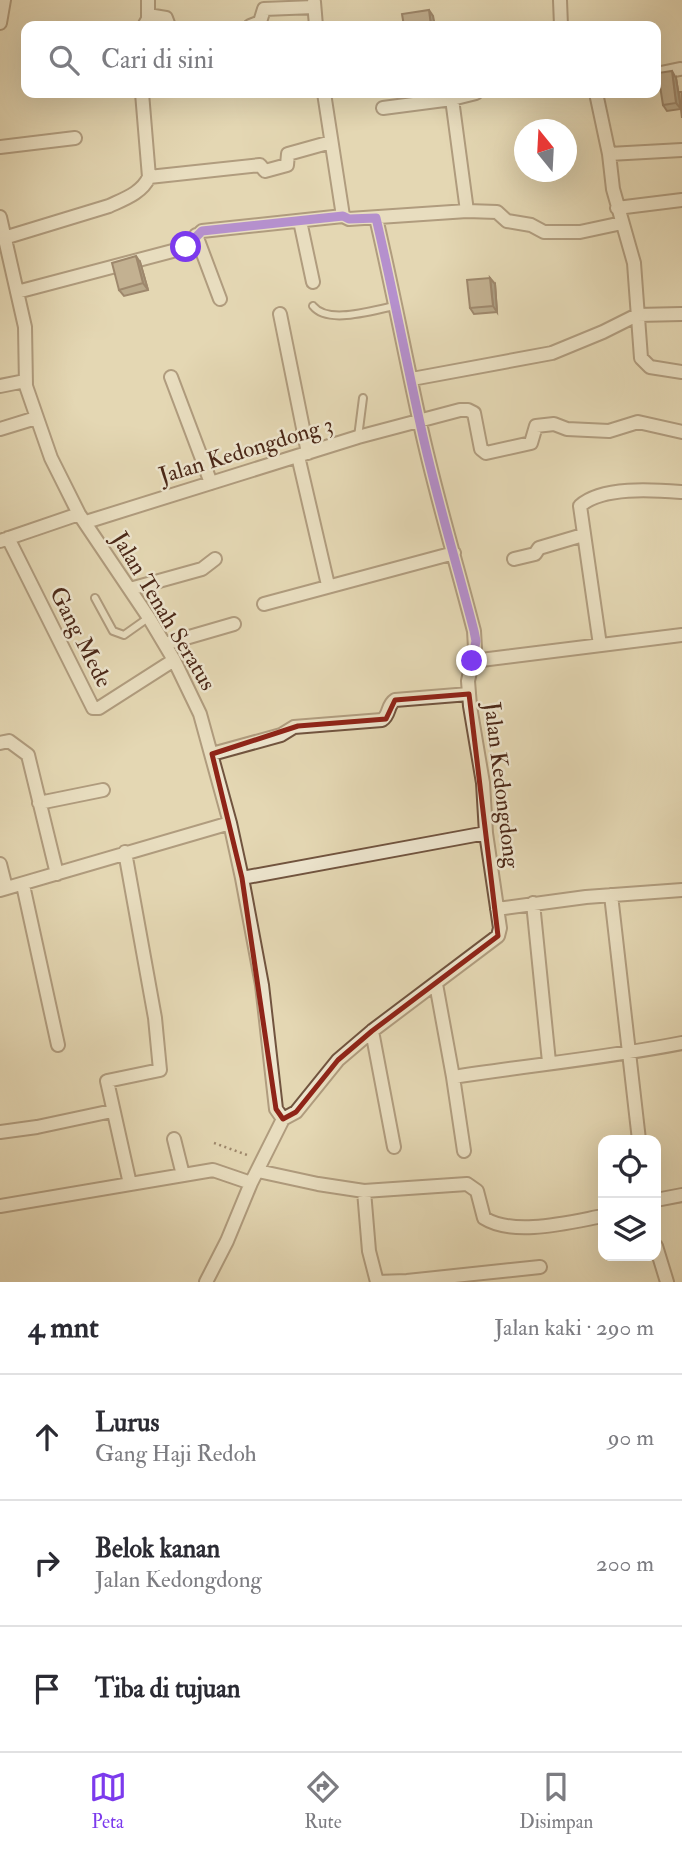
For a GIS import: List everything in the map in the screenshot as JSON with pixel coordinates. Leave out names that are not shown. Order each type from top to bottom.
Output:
[{"type":"street","points":[[148,0],[146,21],[166,18],[167,21]]},
{"type":"street","points":[[560,0],[561,21]]},
{"type":"street","points":[[260,21],[264,9],[314,4]]},
{"type":"street","points":[[661,73],[680,69]]},
{"type":"street","points":[[4,238],[117,202],[139,190],[149,177],[142,98]]},
{"type":"street","points":[[325,98],[343,216]]},
{"type":"street","points":[[383,108],[456,98]]},
{"type":"street","points":[[597,98],[617,208],[634,263],[639,345],[645,363],[660,370],[682,372]]},
{"type":"street","points":[[452,99],[467,211]]},
{"type":"street","points":[[0,147],[75,138]]},
{"type":"street","points":[[149,177],[260,165],[265,171],[282,168],[287,166],[288,154],[331,142]]},
{"type":"street","points":[[609,154],[682,150]]},
{"type":"street","points":[[617,208],[682,200]]},
{"type":"street","points":[[17,292],[182,249],[202,231],[343,216],[349,219],[376,218],[467,211],[497,212],[507,221],[531,225],[544,232],[593,231],[622,223]]},
{"type":"street","name":"Jalan Tenah Seratus","points":[[0,217],[5,265],[17,292],[25,327],[26,381],[51,458],[82,518],[165,644],[200,714],[242,878],[262,985],[276,1110],[283,1119]]},
{"type":"street","name":"Jalan Kedongdong","points":[[206,1282],[283,1119],[296,1112],[338,1060],[498,936],[500,928],[486,833],[483,783],[469,694],[468,681],[476,641],[419,420],[397,306],[376,218]]},
{"type":"street","points":[[300,221],[313,282]]},
{"type":"street","points":[[196,235],[220,299]]},
{"type":"street","points":[[280,314],[328,585]]},
{"type":"street","points":[[412,379],[552,353],[637,315],[682,314]]},
{"type":"street","points":[[171,377],[211,483]]},
{"type":"street","points":[[0,386],[26,381]]},
{"type":"street","name":"Jalan Kedongdong 3","points":[[4,540],[460,410],[472,411],[481,449],[486,453],[531,443],[536,426],[551,424],[568,429],[609,432],[638,422],[682,432]]},
{"type":"street","points":[[0,429],[36,418]]},
{"type":"street","points":[[600,645],[580,506],[594,498],[645,490],[682,492]]},
{"type":"street","points":[[514,559],[535,554],[539,548],[583,535]]},
{"type":"street","name":"Gang Mede","points":[[4,540],[93,708],[99,708],[174,660]]},
{"type":"street","points":[[264,604],[454,553]]},
{"type":"street","points":[[131,589],[202,569],[215,559]]},
{"type":"street","points":[[165,644],[234,624]]},
{"type":"street","points":[[472,661],[682,635]]},
{"type":"street","points":[[212,754],[281,735],[298,726],[383,720],[387,717],[390,704],[395,700],[469,694]]},
{"type":"street","points":[[0,743],[9,741],[15,748],[26,752],[57,874]]},
{"type":"street","points":[[39,803],[103,790]]},
{"type":"street","points":[[0,864],[3,889],[230,823]]},
{"type":"street","points":[[242,878],[486,833]]},
{"type":"street","points":[[125,852],[155,1018],[160,1070],[107,1081],[130,1184]]},
{"type":"street","points":[[23,885],[58,1045]]},
{"type":"street","points":[[497,909],[533,903],[682,890]]},
{"type":"street","points":[[611,895],[638,1135]]},
{"type":"street","points":[[533,903],[549,1062]]},
{"type":"street","points":[[436,984],[464,1151]]},
{"type":"street","points":[[372,1031],[394,1147]]},
{"type":"street","points":[[453,1077],[629,1053],[682,1043]]},
{"type":"street","points":[[0,1132],[112,1111]]},
{"type":"street","points":[[174,1139],[183,1175]]},
{"type":"street","points":[[261,1166],[318,1184],[364,1191],[467,1184],[477,1191],[484,1218],[494,1223],[536,1227],[598,1217]]},
{"type":"street","points":[[0,1206],[213,1170],[251,1183]]},
{"type":"street","points":[[364,1191],[369,1251],[377,1282],[407,1282],[540,1267]]},
{"type":"street","points":[[661,1199],[682,1195]]},
{"type":"street","points":[[661,1261],[667,1282]]},
{"type":"lane","points":[[313,306],[324,315],[339,316],[397,306]]},
{"type":"lane","points":[[358,437],[362,398]]},
{"type":"lane","points":[[95,598],[117,634],[124,635],[149,618]]},
{"type":"path","points":[[214,1143],[261,1166]]},
{"type":"highlighted area","points":[[469,694],[498,936],[372,1031],[338,1060],[296,1112],[283,1119],[276,1109],[242,878],[212,754],[298,726],[386,719],[395,700]]},
{"type":"building","points":[[429,10],[430,21],[403,21],[402,14]]},
{"type":"building","points":[[672,71],[676,103],[663,105],[661,73]]},
{"type":"building","points":[[679,92],[682,92],[682,118]]},
{"type":"building","points":[[136,256],[143,283],[119,290],[112,263]]},
{"type":"building","points":[[490,278],[493,306],[470,308],[467,280]]},
{"type":"route","points":[[186,247],[202,231],[343,216],[349,219],[376,218],[397,306],[419,420],[474,631],[476,641],[472,661]]}]
